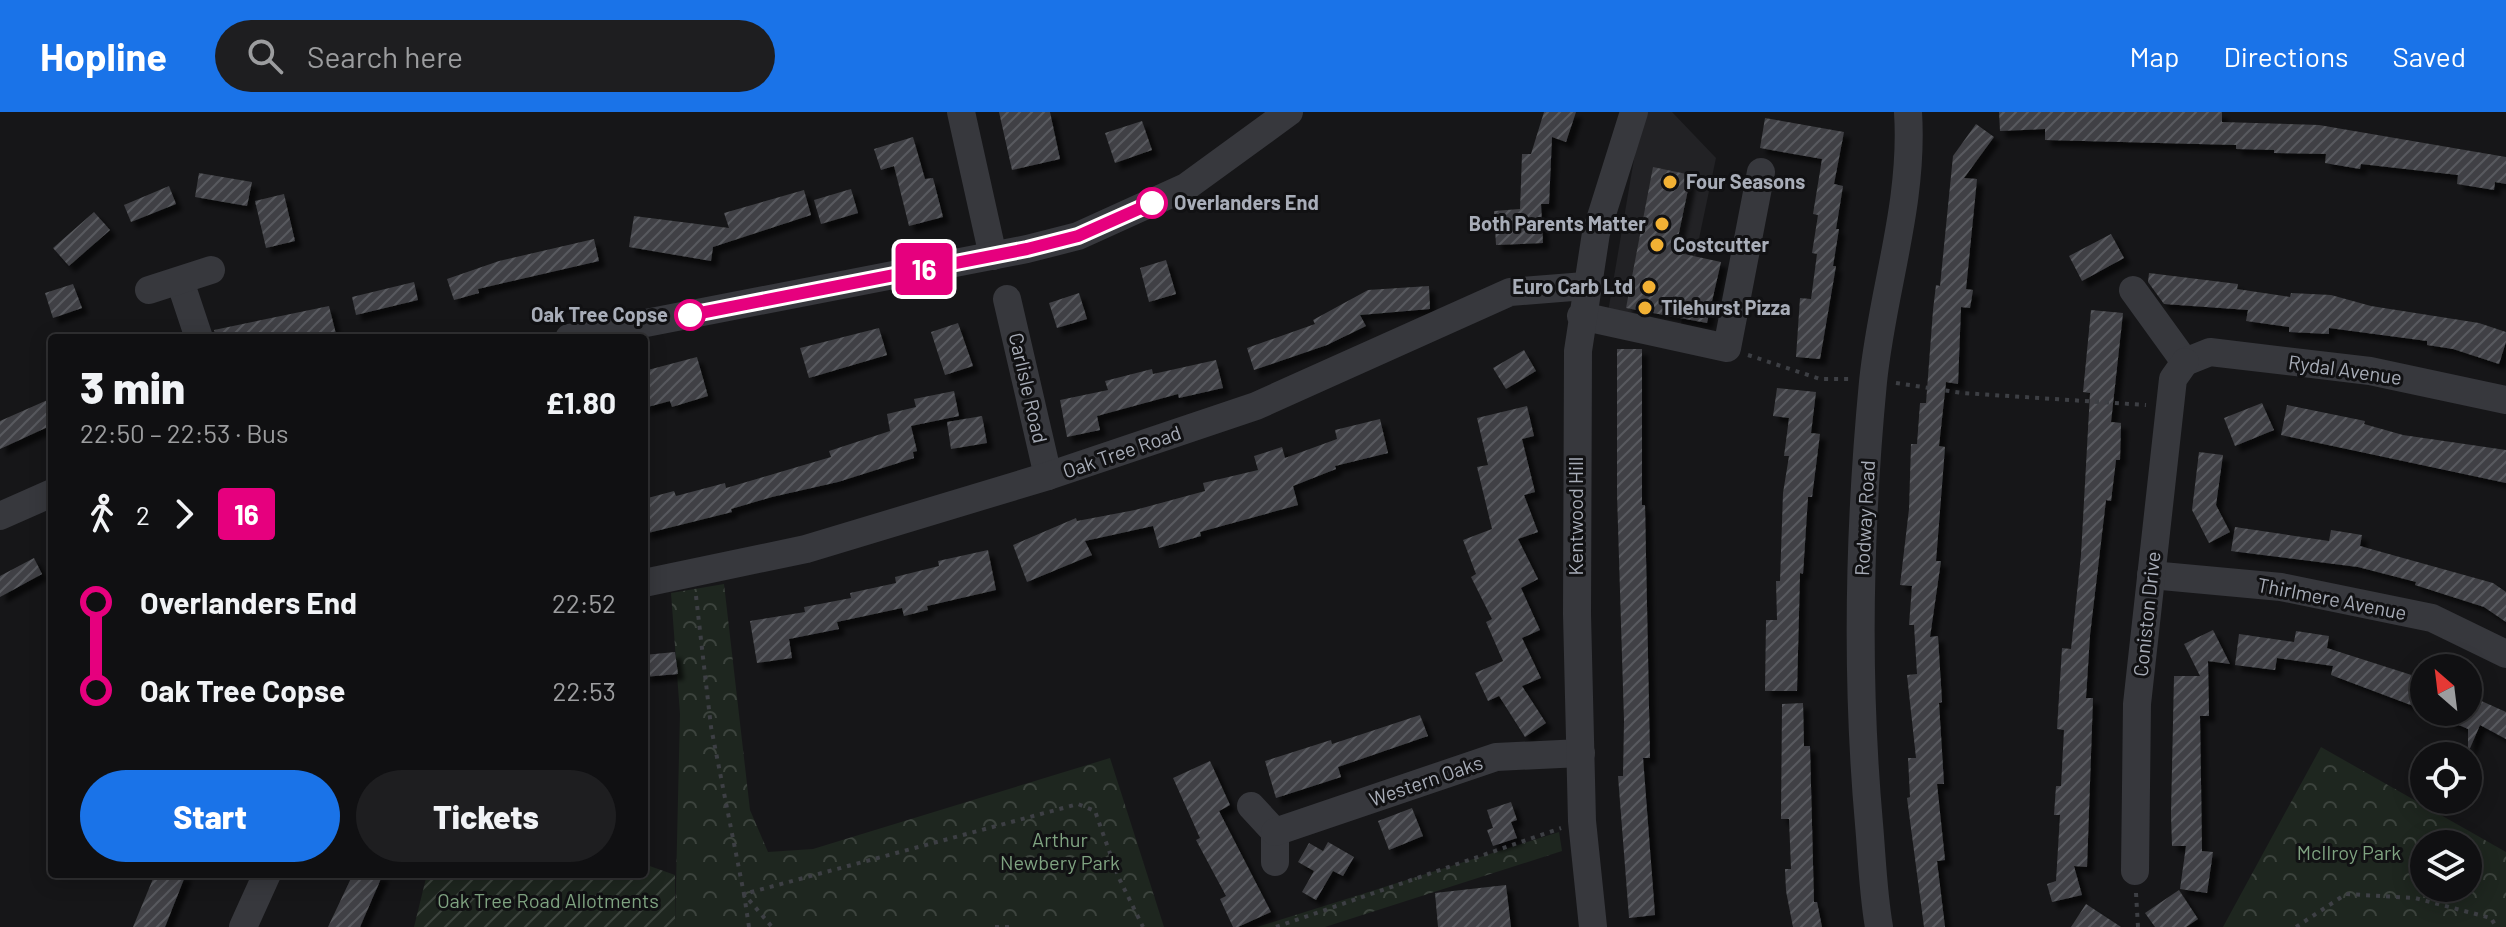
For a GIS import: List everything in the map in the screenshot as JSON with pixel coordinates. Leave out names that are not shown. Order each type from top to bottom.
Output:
[{"type":"street","points":[[961,112],[993,256]]},
{"type":"street","points":[[590,334],[993,256],[1078,236],[1186,187],[1289,112]]},
{"type":"street","name":"Kentwood Hill","points":[[1593,927],[1582,821],[1575,480],[1581,316],[1596,233],[1634,112]]},
{"type":"street","name":"Rodway Road","points":[[1879,927],[1862,752],[1861,576],[1873,379],[1906,200],[1911,151],[1908,112]]},
{"type":"street","points":[[1581,316],[1727,348],[1761,172]]},
{"type":"street","points":[[149,290],[211,270]]},
{"type":"street","points":[[180,281],[198,334]]},
{"type":"street","name":"Oak Tree Road","points":[[648,582],[806,549],[1048,476],[1256,406],[1510,292],[1547,286],[1585,286]]},
{"type":"street","points":[[2133,290],[2185,362]]},
{"type":"street","name":"Carlisle Road","points":[[1007,299],[1048,476]]},
{"type":"street","name":"Rydal Avenue","points":[[2185,362],[2210,352],[2370,371],[2506,400]]},
{"type":"street","name":"Coniston Drive","points":[[2135,871],[2137,704],[2173,379],[2185,362]]},
{"type":"street","points":[[0,516],[48,495]]},
{"type":"street","name":"Thirlmere Avenue","points":[[2151,575],[2281,587],[2432,618],[2506,654]]},
{"type":"street","name":"Western Oaks","points":[[1275,832],[1496,757],[1581,753]]},
{"type":"street","points":[[1251,806],[1275,832],[1275,862]]},
{"type":"street","points":[[243,927],[265,878]]},
{"type":"path","points":[[1727,348],[1820,379],[1873,379],[1962,393],[2085,399],[2171,408]]},
{"type":"path","points":[[693,575],[711,727],[749,927]]},
{"type":"path","points":[[744,894],[1078,804],[1095,811],[1118,876],[1143,927]]},
{"type":"path","points":[[1276,927],[1582,821]]},
{"type":"path","points":[[2135,871],[2138,927]]},
{"type":"path","points":[[744,894],[772,927]]},
{"type":"path","points":[[2296,927],[2346,894],[2415,898],[2491,918],[2496,927]]},
{"type":"path","points":[[995,927],[1011,927]]},
{"type":"shaded area","points":[[1642,112],[1672,112],[1716,158],[1680,329],[1608,312]]},
{"type":"green space","name":"Arthur Newbery Park","points":[[724,584],[750,810],[768,852],[813,849],[1110,758],[1164,927],[675,927],[680,714],[671,593]]},
{"type":"green space","name":"McIlroy Park","points":[[2321,747],[2410,798],[2410,814],[2439,814],[2467,830],[2410,830],[2410,902],[2482,902],[2482,838],[2506,852],[2506,927],[2223,927]]},
{"type":"green space","points":[[1559,832],[1562,851],[1325,927],[1257,927]]},
{"type":"green space","name":"Oak Tree Road Allotments","points":[[648,865],[675,875],[675,927],[414,927],[426,878],[648,878]]},
{"type":"building","points":[[999,112],[1050,112],[1060,159],[1012,170]]},
{"type":"building","points":[[1544,112],[1576,112],[1566,142],[1552,137],[1549,204],[1541,204],[1543,243],[1496,245],[1494,211],[1520,209],[1522,154],[1531,154]]},
{"type":"building","points":[[1999,112],[2222,112],[2222,122],[2319,125],[2506,157],[2506,184],[2495,182],[2494,190],[2457,184],[2458,175],[2361,164],[2360,169],[2325,163],[2326,154],[2274,153],[2274,150],[2236,149],[2236,145],[2045,140],[2045,129],[2000,131]]},
{"type":"building","points":[[1765,118],[1844,132],[1834,184],[1843,186],[1836,229],[1839,229],[1833,266],[1836,266],[1820,359],[1796,357],[1800,298],[1811,299],[1817,254],[1812,253],[1818,215],[1813,214],[1822,159],[1760,148]]},
{"type":"building","points":[[1142,121],[1152,150],[1115,163],[1105,133]]},
{"type":"building","points":[[1976,124],[1994,137],[1964,178],[1977,179],[1966,289],[1973,290],[1970,308],[1961,307],[1958,384],[1946,382],[1939,446],[1945,447],[1936,561],[1941,561],[1930,637],[1938,636],[1942,702],[1939,703],[1944,784],[1937,784],[1945,860],[1937,861],[1945,927],[1924,927],[1907,798],[1910,797],[1908,758],[1916,758],[1907,675],[1917,674],[1914,625],[1909,625],[1912,586],[1900,585],[1909,509],[1911,444],[1917,444],[1920,403],[1926,403],[1933,310],[1936,285],[1940,286],[1953,156]]},
{"type":"building","points":[[913,137],[925,179],[933,178],[943,217],[909,226],[894,166],[881,170],[874,149]]},
{"type":"building","points":[[1653,167],[1691,175],[1675,252],[1721,262],[1707,323],[1626,308]]},
{"type":"building","points":[[199,173],[252,182],[247,206],[195,197]]},
{"type":"building","points":[[169,186],[176,204],[131,222],[124,205]]},
{"type":"building","points":[[851,189],[858,213],[821,224],[814,200]]},
{"type":"building","points":[[804,190],[811,215],[713,247],[711,261],[629,247],[634,216],[729,228],[724,213]]},
{"type":"building","points":[[284,194],[295,241],[266,248],[255,201]]},
{"type":"building","points":[[94,212],[110,230],[69,266],[53,248]]},
{"type":"building","points":[[2111,234],[2124,258],[2082,281],[2069,256]]},
{"type":"building","points":[[594,239],[599,261],[478,289],[479,293],[454,300],[447,279],[499,261]]},
{"type":"building","points":[[1166,260],[1176,294],[1149,302],[1140,268]]},
{"type":"building","points":[[2149,273],[2238,284],[2237,289],[2290,297],[2291,293],[2331,295],[2371,306],[2479,323],[2506,332],[2506,342],[2499,364],[2453,349],[2427,345],[2427,341],[2329,328],[2329,334],[2289,332],[2289,327],[2246,321],[2248,310],[2164,304],[2148,282]]},
{"type":"building","points":[[414,282],[418,300],[356,315],[352,297]]},
{"type":"building","points":[[73,284],[82,308],[53,318],[45,293]]},
{"type":"building","points":[[1429,286],[1430,309],[1360,315],[1366,326],[1327,345],[1254,370],[1247,348],[1315,324],[1313,320],[1368,290]]},
{"type":"building","points":[[1079,293],[1087,319],[1057,328],[1049,303]]},
{"type":"building","points":[[329,306],[336,334],[215,334],[214,330]]},
{"type":"building","points":[[2091,310],[2123,313],[2111,422],[2121,423],[2120,460],[2116,460],[2111,501],[2106,500],[2090,635],[2086,698],[2093,698],[2087,867],[2074,866],[2082,895],[2052,902],[2047,884],[2056,881],[2060,815],[2054,815],[2056,786],[2061,786],[2064,730],[2057,729],[2062,648],[2071,649],[2081,555],[2090,393],[2083,392]]},
{"type":"building","points":[[958,323],[973,366],[945,375],[931,332]]},
{"type":"building","points":[[879,328],[887,355],[809,378],[800,348]]},
{"type":"building","points":[[1617,349],[1642,349],[1642,505],[1645,505],[1650,758],[1643,758],[1655,915],[1629,918],[1618,776],[1623,776],[1624,721],[1617,494]]},
{"type":"building","points":[[1524,350],[1536,371],[1506,389],[1493,368]]},
{"type":"building","points":[[697,357],[708,396],[672,407],[670,401],[648,407],[648,370]]},
{"type":"building","points":[[1216,360],[1223,388],[1179,398],[1178,394],[1097,416],[1100,430],[1067,437],[1060,400],[1108,390],[1105,381],[1152,369],[1153,374]]},
{"type":"building","points":[[1777,388],[1816,392],[1811,433],[1820,434],[1812,497],[1808,497],[1803,574],[1800,573],[1797,691],[1765,691],[1766,620],[1777,620],[1776,581],[1780,581],[1783,493],[1789,456],[1784,456],[1789,418],[1773,416]]},
{"type":"building","points":[[954,391],[959,416],[911,426],[917,451],[913,452],[914,458],[838,482],[731,509],[732,512],[648,533],[648,498],[674,491],[676,496],[725,483],[726,488],[831,457],[829,451],[890,431],[887,414],[916,407],[914,399]]},
{"type":"building","points":[[48,400],[48,427],[0,449],[0,421]]},
{"type":"building","points":[[2262,403],[2274,430],[2235,446],[2224,418]]},
{"type":"building","points":[[2287,405],[2365,421],[2364,424],[2403,435],[2506,450],[2506,483],[2281,435]]},
{"type":"building","points":[[1527,406],[1534,436],[1522,439],[1535,492],[1524,495],[1538,532],[1518,539],[1538,579],[1521,588],[1540,630],[1522,638],[1541,678],[1522,686],[1546,723],[1525,737],[1499,696],[1488,701],[1475,673],[1503,661],[1486,622],[1492,619],[1471,577],[1476,574],[1463,540],[1492,529],[1477,467],[1488,465],[1477,418]]},
{"type":"building","points":[[982,416],[987,443],[951,449],[947,422]]},
{"type":"building","points":[[1380,419],[1388,453],[1335,466],[1336,469],[1293,486],[1298,505],[1200,532],[1201,536],[1159,548],[1153,526],[1085,541],[1092,555],[1027,582],[1013,545],[1076,518],[1077,521],[1135,510],[1205,491],[1203,483],[1258,470],[1254,456],[1282,447],[1285,458],[1337,439],[1335,430]]},
{"type":"building","points":[[2199,452],[2223,455],[2216,505],[2230,532],[2209,543],[2192,510]]},
{"type":"building","points":[[2235,527],[2329,541],[2331,530],[2362,535],[2360,546],[2493,583],[2506,592],[2506,622],[2484,607],[2415,585],[2416,582],[2358,567],[2231,551]]},
{"type":"building","points":[[988,550],[996,590],[927,606],[928,610],[904,616],[902,608],[837,622],[839,629],[789,639],[792,658],[757,663],[750,621],[805,612],[804,607],[851,598],[850,593],[896,583],[895,577],[939,566],[938,561]]},
{"type":"building","points":[[34,558],[42,574],[0,597],[0,576]]},
{"type":"building","points":[[2213,630],[2230,664],[2208,661],[2209,716],[2200,716],[2202,851],[2213,852],[2207,893],[2180,889],[2186,846],[2172,846],[2174,676],[2200,676],[2184,644]]},
{"type":"building","points":[[2296,631],[2329,636],[2327,648],[2410,675],[2410,705],[2331,675],[2333,666],[2277,658],[2275,670],[2235,665],[2239,634],[2294,642]]},
{"type":"building","points":[[675,652],[678,674],[648,677],[648,655]]},
{"type":"building","points":[[2482,701],[2506,712],[2506,739],[2482,726]]},
{"type":"building","points":[[1803,703],[1804,746],[1810,746],[1814,902],[1817,902],[1822,927],[1793,927],[1786,891],[1785,869],[1791,869],[1789,819],[1781,819],[1782,704]]},
{"type":"building","points":[[1420,715],[1428,736],[1338,767],[1341,777],[1276,798],[1265,761],[1331,740],[1332,744]]},
{"type":"building","points":[[2461,726],[2480,726],[2473,742],[2468,742],[2468,729]]},
{"type":"building","points":[[1210,761],[1230,805],[1219,811],[1271,912],[1238,927],[1233,927],[1220,899],[1226,896],[1196,840],[1200,838],[1173,778]]},
{"type":"building","points":[[1511,802],[1517,820],[1511,822],[1517,838],[1493,846],[1487,830],[1493,828],[1487,810]]},
{"type":"building","points":[[1412,808],[1423,836],[1389,850],[1378,821]]},
{"type":"building","points":[[1328,842],[1354,857],[1343,876],[1333,871],[1316,900],[1302,892],[1314,871],[1298,862],[1309,843],[1323,851]]},
{"type":"building","points":[[153,878],[184,878],[165,927],[133,927]]},
{"type":"building","points":[[351,878],[381,878],[360,927],[328,927]]},
{"type":"building","points":[[1506,885],[1511,927],[1438,927],[1435,893]]},
{"type":"building","points":[[2179,890],[2198,919],[2186,927],[2155,927],[2145,913]]},
{"type":"building","points":[[2086,904],[2121,927],[2071,927]]},
{"type":"bus line","name":"16","points":[[690,315],[1027,249],[1078,236],[1152,203]]},
{"type":"place","name":"Four Seasons","points":[[1670,182]]},
{"type":"place","name":"Overlanders End","points":[[1152,203]]},
{"type":"place","name":"Both Parents Matter","points":[[1662,224]]},
{"type":"place","name":"Costcutter","points":[[1657,245]]},
{"type":"place","name":"Euro Carb Ltd","points":[[1649,287]]},
{"type":"place","name":"Tilehurst Pizza","points":[[1645,308]]},
{"type":"place","name":"Oak Tree Copse","points":[[690,315]]}]
